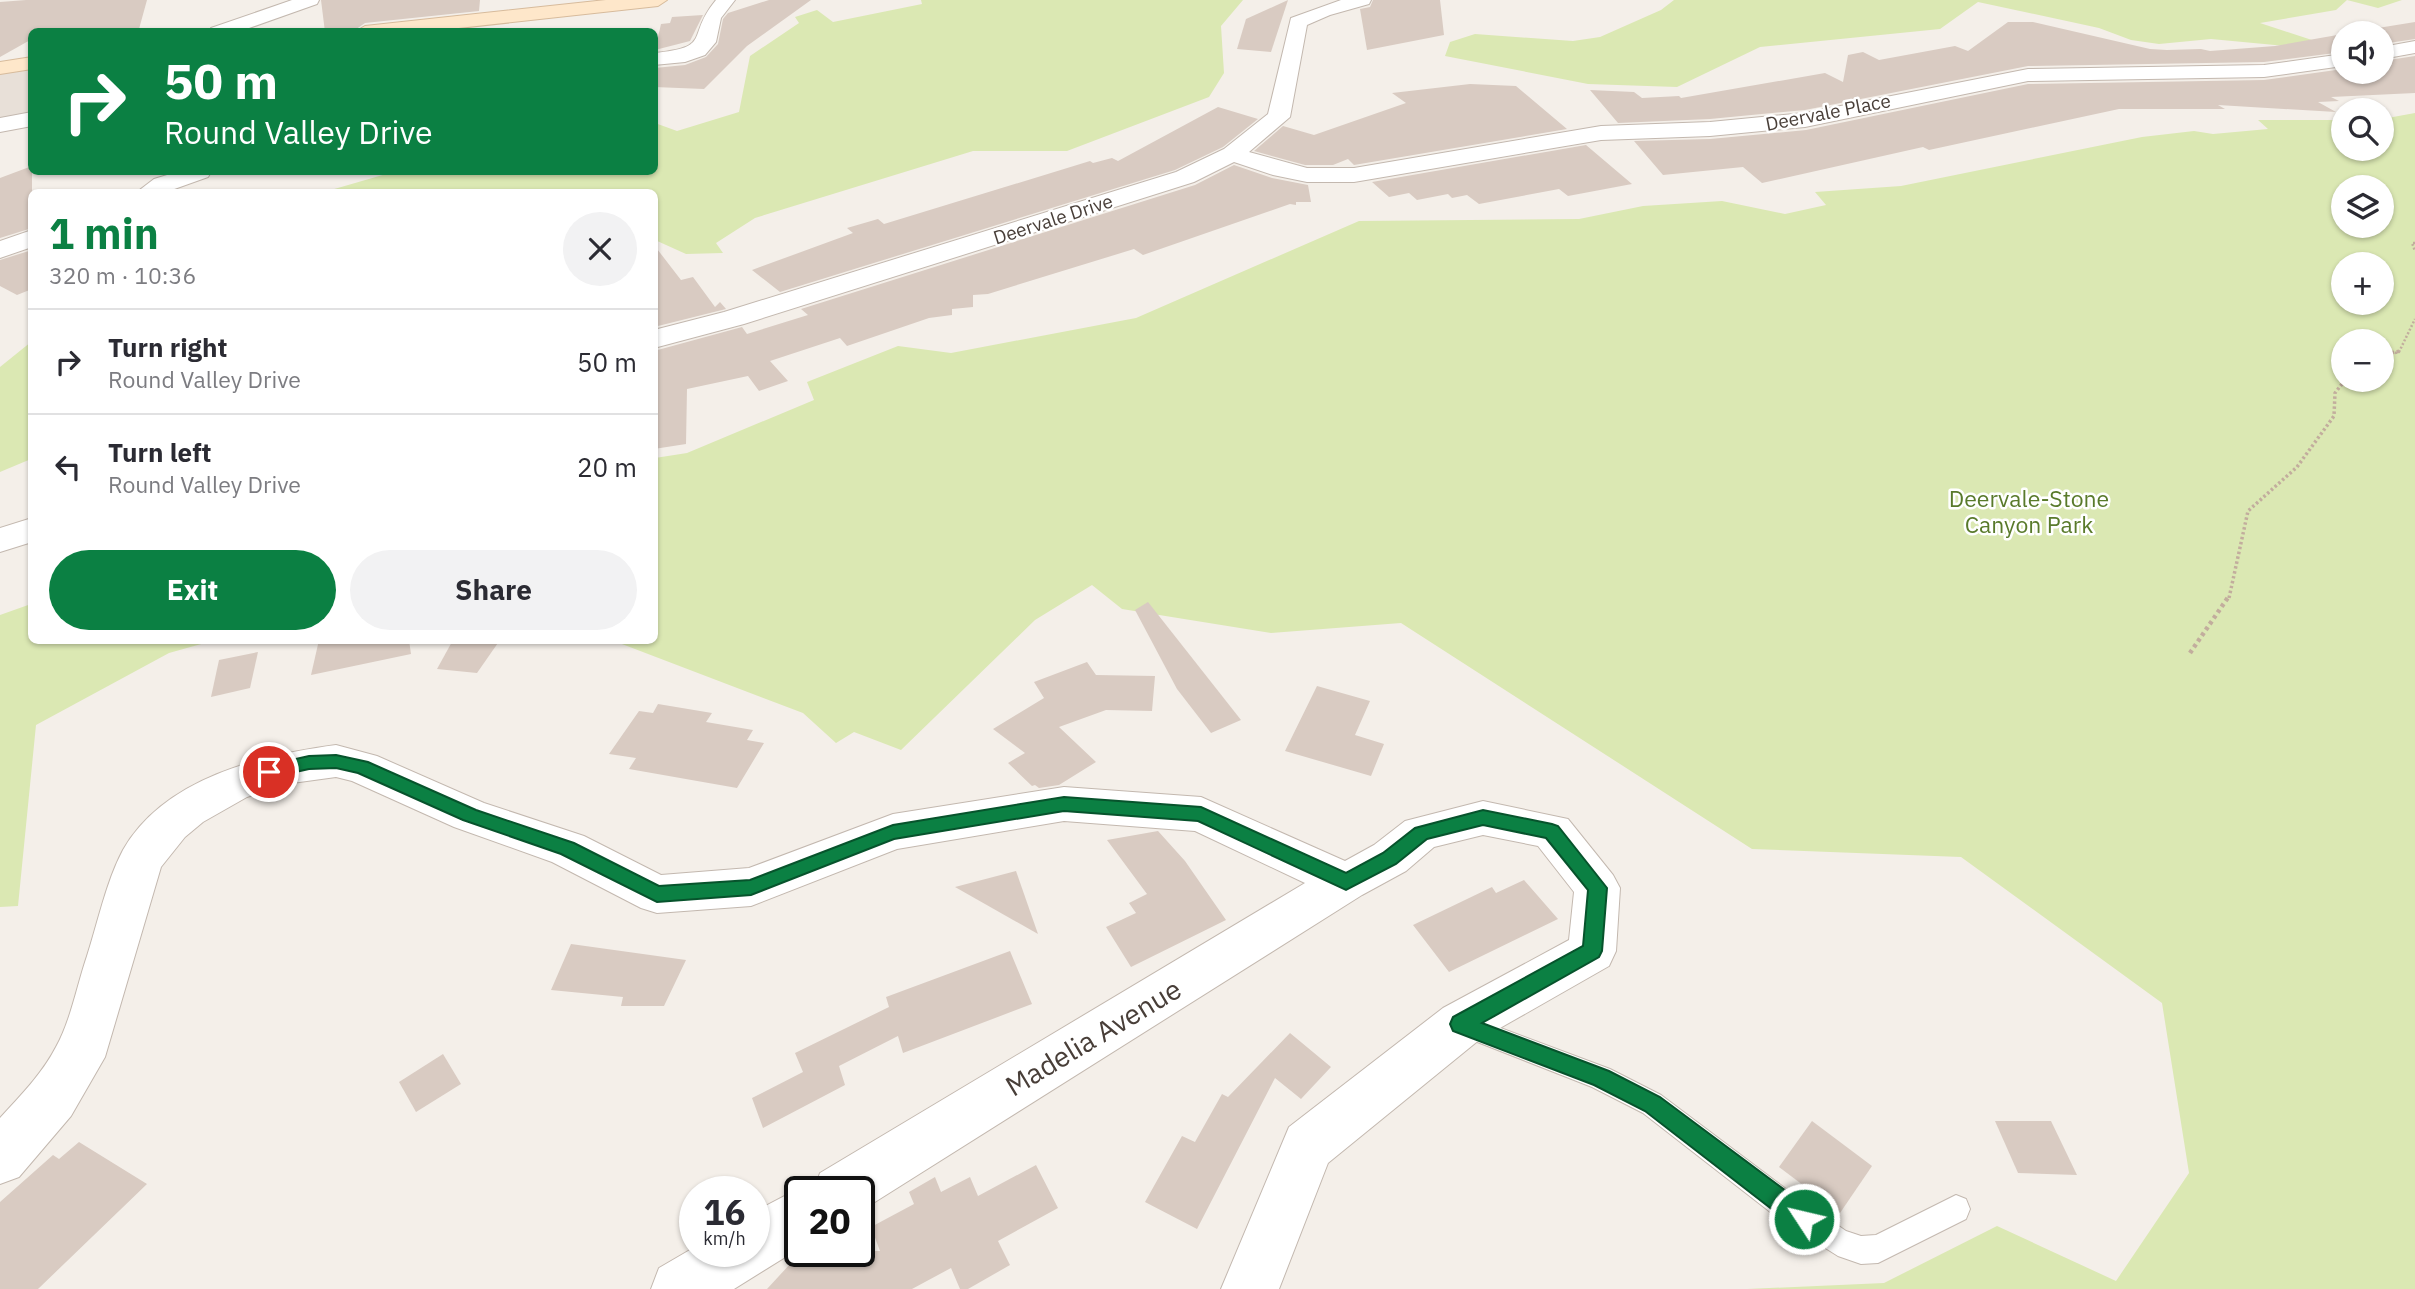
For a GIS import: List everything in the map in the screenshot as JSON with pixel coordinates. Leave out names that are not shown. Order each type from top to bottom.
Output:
[{"type":"main road","points":[[402,28],[658,0]]},
{"type":"main road","points":[[0,68],[28,64]]},
{"type":"street","points":[[230,28],[310,0]]},
{"type":"street","points":[[658,59],[685,56],[698,51],[706,42],[712,17],[726,0]]},
{"type":"street","name":"Deervale Drive","points":[[658,338],[747,314],[1172,181],[1233,154],[1279,117],[1298,22],[1323,10],[1362,0]]},
{"type":"street","points":[[2394,51],[2415,47]]},
{"type":"street","name":"Deervale Place","points":[[1233,154],[1281,170],[1307,175],[1354,175],[1601,132],[1710,129],[1805,120],[2028,75],[2264,71],[2331,62]]},
{"type":"street","points":[[0,125],[28,119]]},
{"type":"street","points":[[156,189],[192,175]]},
{"type":"street","points":[[0,250],[28,240]]},
{"type":"street","points":[[0,541],[28,530]]},
{"type":"street","points":[[0,1158],[52,1099],[79,1057],[141,860],[153,842],[178,818],[209,797],[232,785],[283,768],[336,761],[362,767],[469,815],[568,849],[657,894],[751,887],[893,832],[1064,804],[1201,814],[1346,882]]},
{"type":"street","name":"Madelia Avenue","points":[[865,1176],[1346,882],[1390,858],[1421,833],[1483,818],[1552,831],[1597,888],[1592,951],[1461,1024]]},
{"type":"street","points":[[1250,1289],[1308,1145],[1461,1024]]},
{"type":"street","points":[[680,1289],[716,1267]]},
{"type":"lane","points":[[1461,1024],[1601,1078],[1652,1104],[1788,1208],[1838,1242],[1861,1250],[1878,1249],[1956,1209]]},
{"type":"path","points":[[2415,243],[2412,243],[2415,251]]},
{"type":"path","points":[[2394,353],[2399,352],[2415,319]]},
{"type":"path","points":[[2190,653],[2228,601],[2248,511],[2297,467],[2334,416],[2336,392]]},
{"type":"shaded area","points":[[28,63],[28,117],[0,122],[0,68]]},
{"type":"green space","points":[[921,0],[1243,0],[1221,26],[1224,73],[1209,97],[1067,151],[973,151],[755,218],[716,243],[723,253],[686,254],[658,241],[658,189],[334,189],[383,175],[658,175],[658,124],[677,131],[739,112],[750,56],[799,23],[795,17],[817,10],[833,22],[922,4]]},
{"type":"green space","points":[[1674,0],[2347,0],[2336,10],[2260,23],[2318,42],[2296,47],[2211,39],[2159,44],[2131,40],[2099,28],[1978,2],[1940,29],[1760,47],[1677,87],[1588,84],[1445,56],[1450,42],[1475,34],[1573,41],[1600,37],[1661,10]]},
{"type":"green space","points":[[2347,0],[2402,0],[2378,8]]},
{"type":"green space","name":"Deervale-Stone Canyon Park","points":[[2415,113],[2415,1289],[1747,1289],[1884,1283],[1997,1226],[2116,1281],[2189,1173],[2162,1003],[1961,857],[1752,849],[1401,623],[1271,633],[1122,609],[1092,585],[1035,620],[901,750],[854,732],[836,743],[803,713],[622,644],[658,644],[658,458],[687,453],[814,400],[807,382],[898,346],[951,353],[1136,318],[1359,221],[1579,219],[1643,206],[1722,201],[1785,214],[1826,205],[1815,192],[1901,186],[2142,137],[2194,131],[2213,134],[2268,129],[2258,120],[2331,120],[2331,161],[2394,161],[2394,117]]},
{"type":"green space","points":[[28,344],[28,460],[0,472],[0,367]]},
{"type":"green space","points":[[28,605],[28,644],[201,644],[169,653],[36,725],[18,906],[0,907],[0,615]]},
{"type":"building","points":[[147,0],[139,28],[28,28],[28,41],[0,57],[0,2]]},
{"type":"building","points":[[321,0],[480,0],[479,11],[365,23],[358,28],[324,28]]},
{"type":"building","points":[[769,0],[811,0],[747,46],[704,89],[658,87],[658,68],[685,65],[706,57],[718,44],[723,19],[728,13]]},
{"type":"building","points":[[1288,0],[1271,52],[1237,49],[1246,19]]},
{"type":"building","points":[[1373,0],[1440,0],[1444,35],[1367,50],[1360,9],[1370,7]]},
{"type":"building","points":[[703,15],[690,41],[658,49],[661,24],[670,23],[672,17]]},
{"type":"building","points":[[2008,22],[2033,22],[2150,49],[2167,50],[2210,51],[2275,46],[2331,36],[2331,54],[2264,62],[2028,66],[1805,110],[1710,119],[1618,123],[1590,90],[1634,92],[1642,98],[1681,98],[1825,73],[1843,82],[1848,55],[1863,52],[1879,60],[1955,46],[1968,51]]},
{"type":"building","points":[[2415,22],[2415,39],[2394,42],[2394,25]]},
{"type":"building","points":[[2415,56],[2415,93],[2331,97],[2331,101],[2318,102],[2331,112],[2218,105],[2225,109],[2119,109],[1929,150],[1923,147],[1762,183],[1743,167],[1663,175],[1634,141],[1710,139],[1806,130],[2028,84],[2264,80],[2331,71],[2331,84],[2394,84],[2394,59]]},
{"type":"building","points":[[1470,84],[1516,86],[1567,129],[1354,165],[1348,159],[1333,165],[1305,165],[1254,151],[1283,126],[1314,135],[1406,103],[1392,93]]},
{"type":"building","points":[[1218,107],[1258,119],[1223,147],[1175,170],[780,292],[752,270],[853,233],[847,228],[878,219],[884,224],[1090,161],[1093,163],[1112,158],[1118,161]]},
{"type":"building","points":[[1586,145],[1632,184],[1568,196],[1559,189],[1479,204],[1467,195],[1452,198],[1448,194],[1417,200],[1409,193],[1389,197],[1372,182]]},
{"type":"building","points":[[1234,165],[1272,178],[1308,185],[1311,202],[1296,202],[1296,205],[1290,204],[1143,255],[1134,249],[988,294],[973,295],[973,307],[952,309],[952,315],[929,318],[847,346],[840,338],[770,361],[788,381],[759,391],[748,376],[687,389],[686,444],[658,448],[658,350],[742,327],[747,334],[808,315],[801,309],[1195,185]]},
{"type":"building","points":[[28,168],[28,175],[32,175],[32,189],[28,189],[28,229],[0,238],[0,178]]},
{"type":"building","points":[[658,250],[681,280],[693,277],[715,307],[720,302],[726,309],[658,326]]},
{"type":"building","points":[[28,251],[28,291],[17,295],[0,286],[0,260]]},
{"type":"building","points":[[1148,602],[1241,720],[1211,733],[1177,689],[1135,610]]},
{"type":"building","points":[[318,644],[410,644],[411,654],[311,675]]},
{"type":"building","points":[[451,644],[497,644],[477,673],[437,669]]},
{"type":"building","points":[[258,652],[250,688],[211,697],[219,660]]},
{"type":"building","points":[[1087,662],[1096,675],[1155,676],[1152,711],[1106,710],[1059,727],[1096,762],[1059,785],[1039,788],[1032,786],[1008,763],[1025,753],[993,729],[1044,698],[1034,682]]},
{"type":"building","points":[[1317,686],[1370,701],[1355,735],[1384,744],[1371,776],[1285,751]]},
{"type":"building","points":[[658,704],[712,713],[706,722],[753,730],[747,740],[764,743],[737,788],[629,769],[636,758],[609,754],[639,711],[653,713]]},
{"type":"building","points":[[1158,831],[1185,861],[1226,920],[1131,967],[1106,927],[1136,913],[1129,903],[1147,894],[1107,840]]},
{"type":"building","points":[[1016,871],[1038,934],[955,887]]},
{"type":"building","points":[[1524,880],[1558,919],[1449,972],[1413,925],[1492,887],[1496,893]]},
{"type":"building","points":[[571,944],[686,960],[664,1006],[621,1006],[623,997],[551,990]]},
{"type":"building","points":[[1010,951],[1032,1004],[903,1053],[898,1036],[839,1066],[845,1085],[763,1128],[752,1098],[803,1072],[795,1053],[889,1007],[886,997]]},
{"type":"building","points":[[1290,1033],[1331,1067],[1301,1099],[1275,1078],[1197,1229],[1145,1202],[1182,1136],[1195,1142],[1222,1094],[1228,1097]]},
{"type":"building","points":[[443,1054],[461,1084],[416,1112],[399,1082]]},
{"type":"building","points":[[1812,1121],[1872,1166],[1840,1213],[1779,1167]]},
{"type":"building","points":[[1995,1121],[2051,1121],[2077,1175],[2018,1173]]},
{"type":"building","points":[[79,1142],[147,1184],[38,1289],[0,1289],[0,1202],[53,1155],[59,1159]]},
{"type":"building","points":[[1036,1165],[1058,1208],[998,1241],[1010,1265],[968,1289],[960,1289],[951,1268],[912,1289],[767,1289],[787,1267],[875,1267],[875,1251],[880,1251],[875,1238],[875,1225],[914,1204],[909,1192],[935,1177],[941,1192],[970,1177],[978,1196]]},
{"type":"route","points":[[269,772],[309,763],[336,761],[362,767],[469,815],[568,849],[657,894],[751,887],[893,832],[1064,804],[1201,814],[1346,882],[1390,858],[1421,833],[1483,818],[1552,831],[1597,888],[1592,951],[1461,1024],[1601,1078],[1652,1104],[1804,1219]]}]
